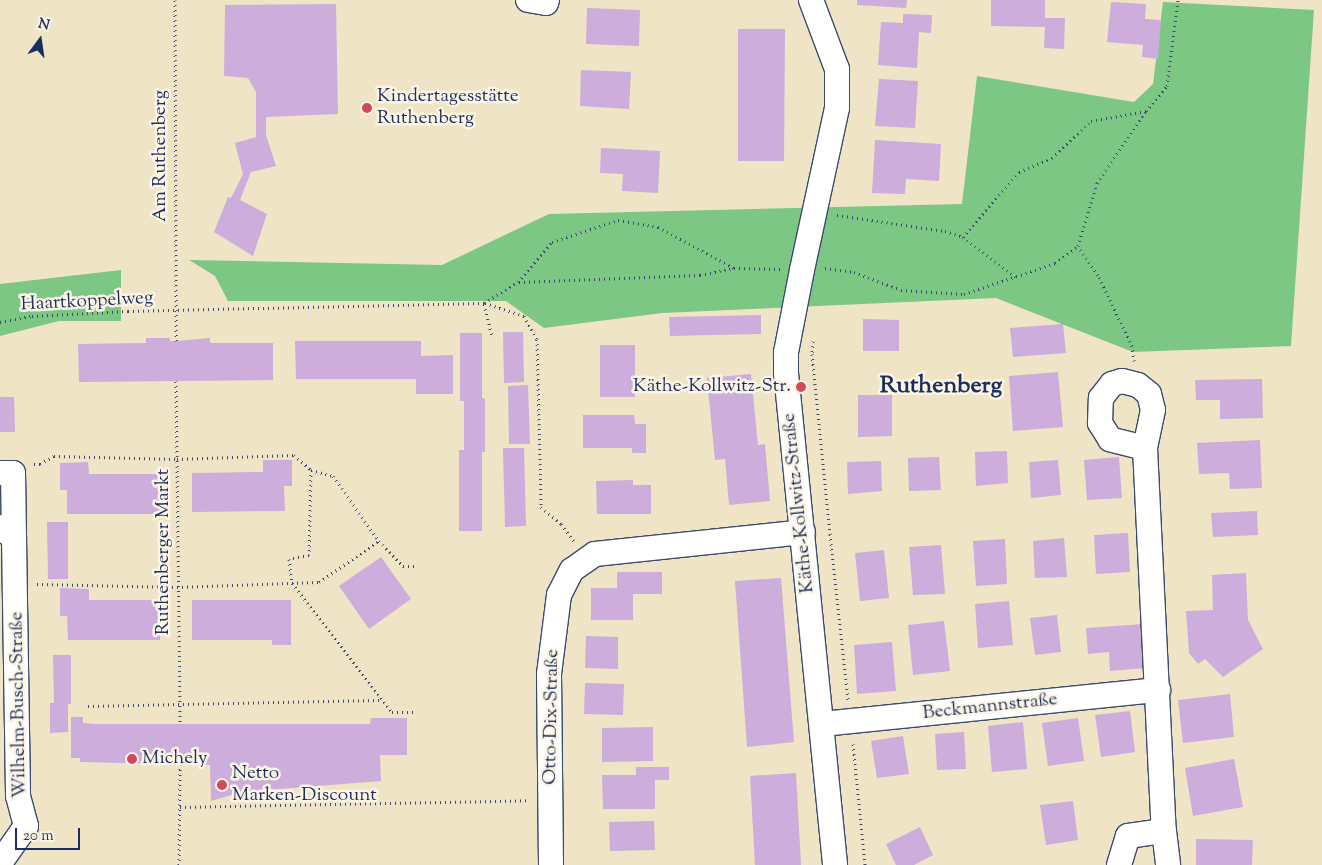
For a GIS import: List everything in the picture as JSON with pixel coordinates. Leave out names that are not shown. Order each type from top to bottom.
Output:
[{"type":"street","points":[[528,0],[546,3],[547,0]]},
{"type":"street","name":"Käthe-Kollwitz-Straße","points":[[811,0],[837,69],[837,108],[814,212],[813,274],[786,352],[786,373],[835,865]]},
{"type":"street","points":[[1145,448],[1110,439],[1100,423],[1101,398],[1112,384],[1122,381],[1138,385],[1149,394],[1153,410],[1145,448],[1164,831],[1168,865]]},
{"type":"street","name":"Wilhelm-Busch-Straße","points":[[0,863],[26,826],[18,796],[16,584],[7,532],[6,473]]},
{"type":"street","points":[[584,560],[595,554],[803,532]]},
{"type":"street","name":"Otto-Dix-Straße","points":[[551,865],[549,674],[558,595],[572,570],[584,560]]},
{"type":"street","name":"Beckmannstraße","points":[[822,724],[1158,690]]},
{"type":"street","points":[[1119,865],[1128,836],[1164,831]]},
{"type":"path","name":"Am Ruthenberg","points":[[175,0],[176,341]]},
{"type":"path","points":[[518,282],[700,275],[734,268],[813,274],[826,268],[854,272],[901,290],[964,294],[1055,262],[1078,246],[1098,183],[1146,111],[1167,86],[1178,0]]},
{"type":"path","points":[[963,237],[1019,172],[1052,158],[1091,121],[1146,111]]},
{"type":"path","points":[[814,212],[945,231],[963,237],[1016,277]]},
{"type":"path","points":[[484,303],[518,282],[552,242],[618,220],[658,227],[734,268]]},
{"type":"path","points":[[1078,246],[1098,275],[1132,346],[1138,385]]},
{"type":"path","points":[[826,268],[827,259]]},
{"type":"path","points":[[813,274],[826,268]]},
{"type":"path","name":"Haartkoppelweg","points":[[0,322],[32,316],[128,311],[176,312],[484,303]]},
{"type":"path","points":[[484,303],[492,336]]},
{"type":"path","points":[[484,303],[524,316],[537,339],[541,507],[561,524],[575,542],[584,560]]},
{"type":"path","points":[[813,335],[812,354],[865,865]]},
{"type":"path","name":"Ruthenberger Markt","points":[[176,381],[180,724]]},
{"type":"path","points":[[6,473],[25,465],[40,464],[54,456],[177,459],[294,455],[310,470],[333,476],[379,541],[403,566],[416,566]]},
{"type":"path","points":[[310,470],[309,555],[289,559],[292,584],[380,700],[392,712],[416,712]]},
{"type":"path","points":[[16,584],[177,587],[319,582],[379,541]]},
{"type":"path","points":[[88,706],[380,700]]},
{"type":"path","points":[[180,765],[180,865]]},
{"type":"path","points":[[180,807],[550,799]]},
{"type":"green space","points":[[1163,2],[1314,10],[1291,346],[1133,352],[996,298],[662,313],[544,328],[506,301],[228,301],[215,276],[189,260],[442,265],[549,214],[962,204],[977,76],[1134,102],[1153,84]]},
{"type":"green space","points":[[121,270],[121,321],[59,321],[0,336],[0,284]]},
{"type":"building","points":[[857,0],[907,0],[906,8],[857,5]]},
{"type":"building","points":[[991,0],[1045,0],[1045,18],[1065,18],[1064,49],[1044,48],[1045,27],[991,26]]},
{"type":"building","points":[[1111,2],[1146,4],[1145,19],[1161,20],[1158,59],[1142,57],[1143,45],[1107,42]]},
{"type":"building","points":[[336,4],[338,114],[266,117],[266,135],[276,166],[251,172],[240,200],[267,214],[253,256],[214,232],[228,197],[231,198],[243,174],[235,143],[256,137],[256,92],[248,78],[224,76],[225,5]]},
{"type":"building","points":[[587,8],[640,10],[639,46],[586,44]]},
{"type":"building","points":[[903,14],[932,15],[931,33],[919,32],[917,68],[878,65],[881,22],[903,23]]},
{"type":"building","points":[[738,29],[785,29],[784,161],[738,161]]},
{"type":"building","points":[[581,70],[631,72],[629,109],[580,106]]},
{"type":"building","points":[[879,79],[918,81],[915,128],[875,126]]},
{"type":"building","points":[[875,140],[941,144],[939,181],[906,179],[905,194],[872,193]]},
{"type":"building","points":[[601,148],[660,151],[658,193],[622,191],[623,174],[600,173]]},
{"type":"building","points":[[761,315],[761,334],[670,336],[669,317]]},
{"type":"building","points":[[863,319],[899,320],[899,351],[863,351]]},
{"type":"building","points":[[1063,324],[1066,353],[1013,357],[1010,328]]},
{"type":"building","points":[[503,332],[523,332],[524,382],[504,383]]},
{"type":"building","points":[[460,333],[482,333],[482,398],[485,399],[485,452],[482,452],[482,531],[459,531],[459,450],[464,450],[464,401],[460,401]]},
{"type":"building","points":[[146,338],[170,338],[170,341],[176,341],[210,338],[210,343],[273,343],[273,380],[79,382],[78,344],[146,343]]},
{"type":"building","points":[[295,341],[421,341],[421,356],[453,355],[453,394],[416,394],[416,379],[296,379]]},
{"type":"building","points":[[600,345],[635,345],[635,397],[600,397]]},
{"type":"building","points":[[1058,372],[1063,427],[1013,431],[1009,376]]},
{"type":"building","points":[[751,374],[758,445],[765,444],[770,501],[729,505],[725,459],[715,460],[707,378]]},
{"type":"building","points":[[1262,379],[1263,418],[1220,419],[1220,400],[1196,400],[1195,380]]},
{"type":"building","points":[[528,385],[530,444],[509,444],[508,386]]},
{"type":"building","points":[[858,395],[892,395],[892,436],[858,437]]},
{"type":"building","points":[[0,397],[14,397],[15,432],[0,432]]},
{"type":"building","points":[[583,415],[634,415],[635,424],[646,424],[646,453],[632,453],[632,448],[583,448]]},
{"type":"building","points":[[1260,440],[1262,488],[1230,489],[1229,473],[1199,474],[1197,443]]},
{"type":"building","points":[[503,448],[524,448],[526,526],[505,527]]},
{"type":"building","points":[[1007,451],[1008,483],[976,486],[975,452]]},
{"type":"building","points":[[939,457],[941,490],[909,491],[908,458]]},
{"type":"building","points":[[1119,457],[1122,498],[1087,500],[1084,460]]},
{"type":"building","points":[[263,460],[292,460],[292,486],[284,486],[285,511],[192,512],[192,473],[263,472]]},
{"type":"building","points":[[1058,460],[1061,495],[1031,498],[1029,462]]},
{"type":"building","points":[[881,461],[882,491],[848,494],[847,462]]},
{"type":"building","points":[[88,462],[89,474],[159,474],[160,514],[67,514],[67,490],[60,490],[60,463]]},
{"type":"building","points":[[633,480],[633,485],[651,485],[651,514],[597,514],[596,481]]},
{"type":"building","points":[[1257,511],[1258,535],[1213,537],[1211,513]]},
{"type":"building","points":[[47,522],[68,522],[68,579],[48,579]]},
{"type":"building","points":[[1128,533],[1130,572],[1096,574],[1094,535]]},
{"type":"building","points":[[1064,538],[1067,577],[1035,578],[1033,541]]},
{"type":"building","points":[[1005,539],[1007,584],[976,586],[973,541]]},
{"type":"building","points":[[941,545],[945,594],[913,595],[909,547]]},
{"type":"building","points":[[884,550],[889,598],[860,601],[855,553]]},
{"type":"building","points":[[381,557],[411,599],[369,629],[339,586]]},
{"type":"building","points":[[617,572],[662,572],[662,594],[633,594],[633,620],[591,620],[591,588],[617,588]]},
{"type":"building","points":[[1246,573],[1248,620],[1263,649],[1223,677],[1205,659],[1198,664],[1189,653],[1186,611],[1213,610],[1212,575]]},
{"type":"building","points":[[781,578],[794,742],[747,747],[735,581]]},
{"type":"building","points":[[60,588],[89,589],[89,600],[160,600],[160,640],[68,640],[67,616],[60,616]]},
{"type":"building","points":[[192,600],[291,600],[291,645],[272,645],[272,640],[192,640]]},
{"type":"building","points":[[1009,601],[1013,645],[978,648],[975,604]]},
{"type":"building","points":[[1057,615],[1061,652],[1035,655],[1030,618]]},
{"type":"building","points":[[944,621],[950,671],[913,675],[908,625]]},
{"type":"building","points":[[1143,624],[1146,668],[1110,671],[1109,652],[1088,654],[1086,628]]},
{"type":"building","points":[[586,636],[618,637],[618,669],[585,668]]},
{"type":"building","points":[[892,642],[896,691],[857,694],[854,645]]},
{"type":"building","points":[[53,655],[71,655],[71,704],[68,704],[68,732],[50,733],[50,703],[54,703]]},
{"type":"building","points":[[585,683],[624,684],[623,715],[584,714]]},
{"type":"building","points":[[1230,694],[1234,737],[1183,743],[1178,700]]},
{"type":"building","points":[[1130,711],[1135,752],[1101,757],[1095,715]]},
{"type":"building","points":[[71,717],[83,717],[83,723],[96,724],[370,724],[371,718],[407,718],[407,755],[380,755],[381,781],[241,792],[211,801],[210,765],[80,762],[80,758],[71,758]]},
{"type":"building","points":[[1078,718],[1084,761],[1048,766],[1042,723]]},
{"type":"building","points":[[1023,722],[1027,769],[992,772],[988,726]]},
{"type":"building","points":[[653,727],[653,761],[602,762],[602,728]]},
{"type":"building","points":[[964,732],[966,769],[937,770],[935,734]]},
{"type":"building","points":[[903,736],[909,774],[877,778],[871,741]]},
{"type":"building","points":[[1234,759],[1243,807],[1193,816],[1185,768]]},
{"type":"building","points":[[636,767],[669,767],[669,780],[655,780],[655,809],[603,809],[602,775],[636,775]]},
{"type":"building","points":[[796,773],[801,865],[755,865],[750,776]]},
{"type":"building","points":[[1073,801],[1078,840],[1046,845],[1040,805]]},
{"type":"building","points":[[654,821],[655,850],[610,851],[609,822]]},
{"type":"building","points":[[920,827],[933,855],[914,865],[896,865],[886,844]]},
{"type":"building","points":[[1196,839],[1253,840],[1252,865],[1196,865]]},
{"type":"place","name":"Kindertagesstätte Ruthenberg","points":[[367,108]]},
{"type":"place","name":"Käthe-Kollwitz-Str.","points":[[801,387]]},
{"type":"place","name":"Michely","points":[[132,759]]},
{"type":"place","name":"Netto Marken-Discount","points":[[222,785]]},
{"type":"district","name":"Ruthenberg","points":[[941,387]]}]
